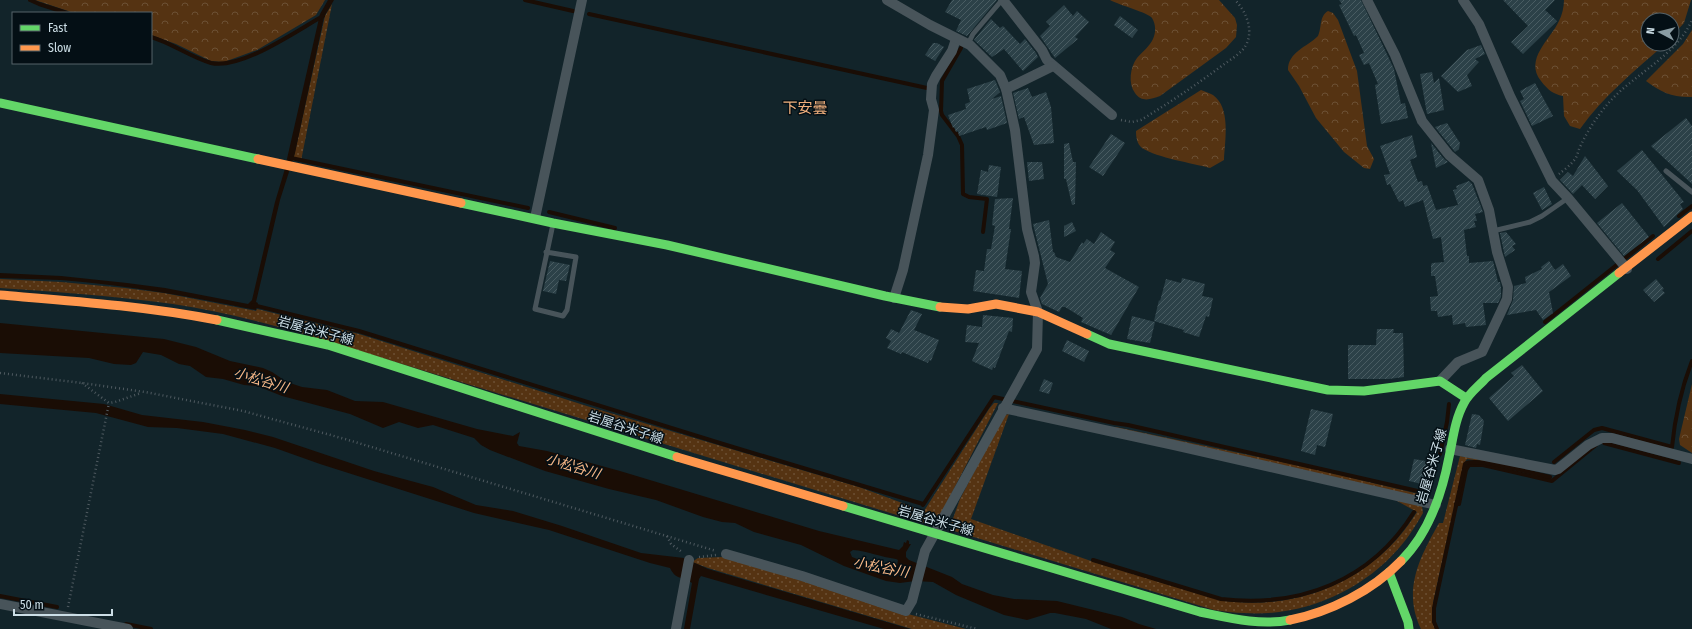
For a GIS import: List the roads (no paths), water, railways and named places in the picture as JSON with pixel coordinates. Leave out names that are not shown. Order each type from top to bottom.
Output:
[{"type":"main road","points":[[0,102],[553,223],[667,245],[894,298],[940,307],[968,309],[996,304],[1038,312],[1109,344],[1328,390],[1364,391],[1440,381],[1466,398]]},
{"type":"main road","name":"岩屋谷米子線","points":[[0,295],[92,302],[193,315],[250,326],[328,345],[674,456],[1200,612],[1245,621],[1283,621],[1307,616],[1339,604],[1363,591],[1389,572],[1402,560],[1427,523],[1436,505],[1445,475],[1459,414],[1466,398],[1486,378],[1627,269],[1692,216]]},
{"type":"main road","points":[[1389,572],[1409,629]]},
{"type":"street","points":[[535,218],[582,0]]},
{"type":"street","points":[[726,554],[802,576],[906,611],[912,601],[925,551],[1037,349],[1038,312],[1031,292],[1035,263],[1027,229],[1015,130],[1006,89],[1000,75],[968,44],[956,39],[888,0]]},
{"type":"street","points":[[1003,0],[1042,50],[1052,66],[1112,115]]},
{"type":"street","points":[[1367,0],[1395,56],[1422,121],[1449,155],[1478,180],[1489,210],[1498,252],[1508,287],[1507,299],[1482,352],[1458,362],[1440,381]]},
{"type":"street","points":[[1463,0],[1478,24],[1510,96],[1552,181],[1627,269]]},
{"type":"street","points":[[894,298],[903,270],[928,155],[934,110],[931,99],[932,84],[952,51],[956,39]]},
{"type":"street","points":[[1006,89],[1052,66]]},
{"type":"street","points":[[1004,407],[1436,505]]},
{"type":"street","points":[[1450,449],[1555,470],[1596,440],[1602,438],[1612,438],[1692,459]]},
{"type":"street","points":[[676,629],[689,559]]},
{"type":"street","points":[[0,604],[128,629]]},
{"type":"street","points":[[1245,621],[1261,629]]},
{"type":"lane","points":[[968,44],[973,34],[1003,0]]},
{"type":"lane","points":[[1666,170],[1692,192]]},
{"type":"lane","points":[[1493,231],[1530,222],[1542,216],[1568,198]]},
{"type":"lane","points":[[546,252],[576,257],[566,310],[563,316],[535,310],[546,252],[553,223]]},
{"type":"water","points":[[328,0],[334,0],[324,17],[295,153],[280,200],[256,302],[258,303],[256,310],[135,288],[61,280],[0,278],[0,273],[61,276],[165,288],[248,304],[252,300],[275,202],[284,172],[320,14]]},
{"type":"water","name":"小松谷川","points":[[0,323],[164,339],[196,347],[230,361],[263,368],[287,382],[302,387],[327,390],[355,401],[383,402],[477,429],[513,436],[520,432],[517,443],[519,446],[547,451],[620,471],[819,531],[899,550],[907,540],[909,541],[909,544],[911,544],[906,552],[906,557],[909,560],[952,577],[962,584],[993,595],[1014,599],[1057,601],[1122,617],[1156,629],[1111,629],[1086,619],[1055,613],[1050,613],[1027,620],[1004,615],[956,595],[933,582],[915,581],[900,583],[886,581],[844,566],[801,545],[754,532],[735,523],[722,522],[703,517],[656,500],[609,489],[545,471],[490,450],[481,445],[474,438],[433,425],[418,428],[399,422],[383,428],[350,414],[282,396],[257,386],[244,385],[223,379],[206,377],[190,366],[179,364],[161,355],[143,352],[136,363],[131,365],[114,364],[89,358],[0,353]],"holes":[[[853,550],[896,559],[898,560],[897,566],[886,568],[868,564],[852,557],[850,552]]]},
{"type":"water","points":[[0,394],[104,404],[142,415],[203,422],[273,437],[374,471],[433,487],[476,505],[513,511],[641,553],[684,558],[708,569],[910,629],[884,629],[701,576],[699,579],[690,629],[684,629],[692,583],[675,575],[670,568],[650,563],[549,530],[474,513],[320,464],[275,448],[223,434],[177,428],[148,427],[96,413],[0,404]]},
{"type":"waterway","points":[[30,0],[64,12]]},
{"type":"waterway","points":[[525,0],[573,11]]},
{"type":"waterway","points":[[589,14],[927,88]]},
{"type":"waterway","points":[[152,37],[203,60],[211,63],[223,64],[237,61],[268,48],[323,16]]},
{"type":"waterway","points":[[961,48],[942,81],[941,111],[942,115],[958,136],[962,145],[963,194],[969,197],[987,199],[983,232]]},
{"type":"waterway","points":[[291,158],[528,208]]},
{"type":"waterway","points":[[1679,216],[1692,206]]},
{"type":"waterway","points":[[549,212],[615,228]]},
{"type":"waterway","points":[[1658,259],[1692,231]]},
{"type":"waterway","points":[[1545,322],[1653,236]]},
{"type":"waterway","points":[[253,305],[359,331],[723,444],[923,504]]},
{"type":"waterway","points":[[1554,462],[1594,430],[1602,428],[1672,447],[1679,403],[1692,361]]},
{"type":"waterway","points":[[923,505],[994,397],[1128,425],[1422,492],[1425,490]]},
{"type":"waterway","points":[[1440,454],[1447,422],[1449,404]]},
{"type":"waterway","points":[[1604,443],[1679,463]]},
{"type":"waterway","points":[[1456,504],[1459,504],[1466,470],[1469,465],[1483,465],[1552,481],[1596,445]]},
{"type":"waterway","points":[[1437,629],[1434,622],[1434,608],[1465,464],[1480,462],[1519,469],[1550,477]]},
{"type":"waterway","points":[[1093,560],[1221,599],[1250,601],[1278,599],[1305,594],[1331,585],[1355,572],[1377,556],[1397,536],[1414,512]]},
{"type":"waterway","points":[[0,596],[57,607]]},
{"type":"waterway","points":[[126,624],[151,629]]},
{"type":"district","name":"下安曇","points":[[805,108]]}]
